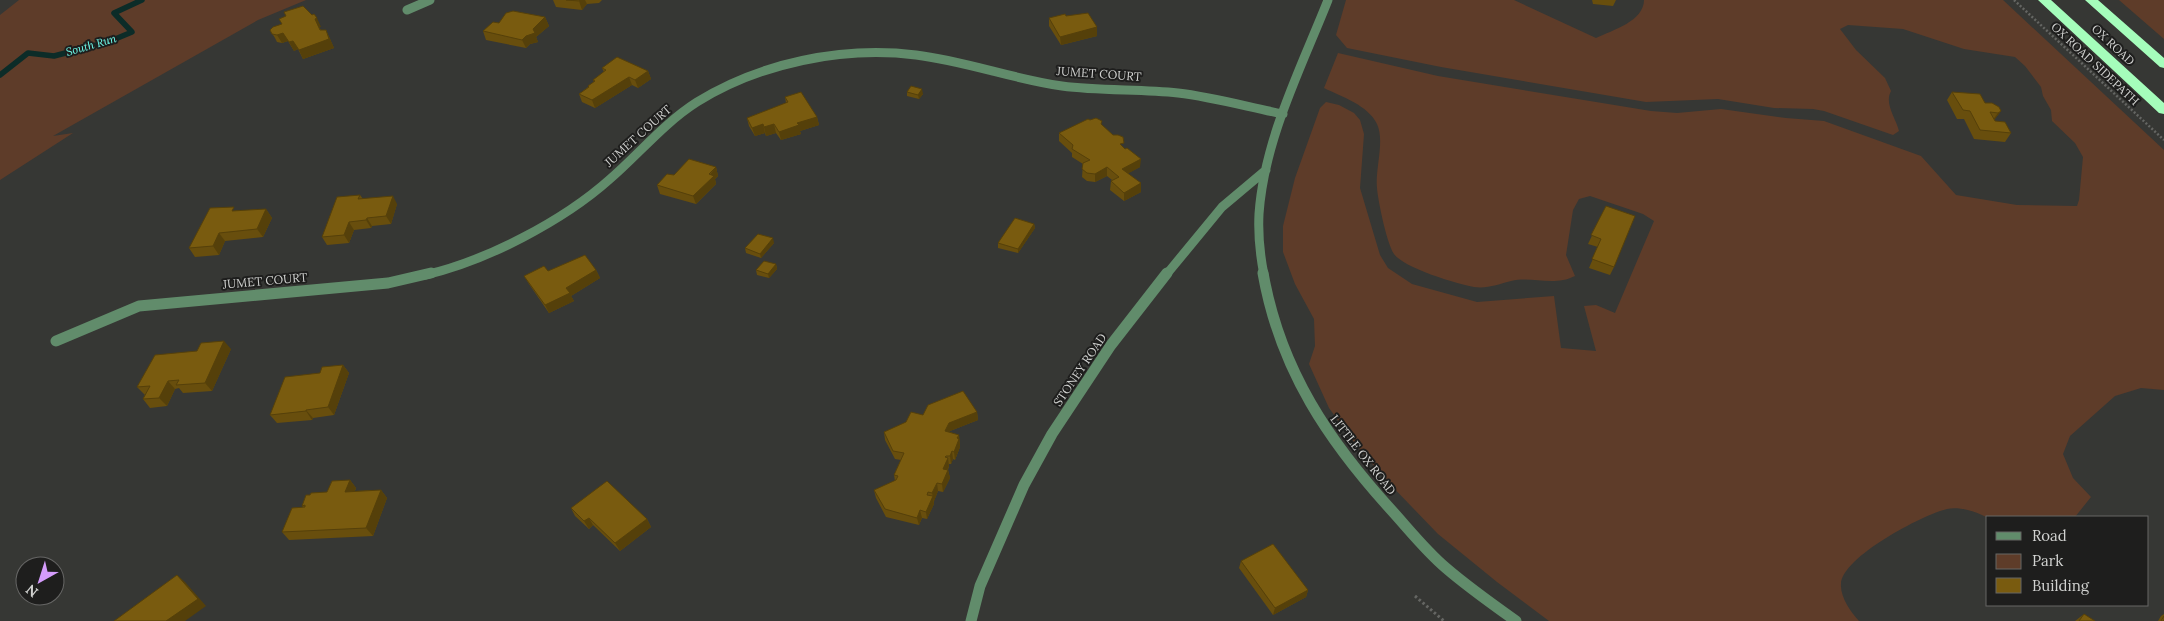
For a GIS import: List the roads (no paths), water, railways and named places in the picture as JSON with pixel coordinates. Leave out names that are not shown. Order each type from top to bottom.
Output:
[{"type":"highway","name":"OX ROAD","points":[[2044,0],[2164,110]]},
{"type":"highway","name":"OX ROAD","points":[[2091,0],[2164,64]]},
{"type":"street","points":[[407,10],[430,0]]},
{"type":"street","name":"LITTLE OX ROAD","points":[[1328,0],[1283,114],[1266,170],[1259,212],[1260,247],[1265,293],[1273,326],[1290,367],[1310,405],[1336,446],[1382,501],[1432,554],[1516,621]]},
{"type":"street","name":"JUMET COURT","points":[[56,341],[139,306],[388,283],[438,272],[487,254],[535,231],[569,210],[609,180],[664,127],[696,103],[738,80],[800,61],[825,56],[870,52],[918,55],[1062,86],[1179,93],[1283,114]]},
{"type":"street","name":"STONEY ROAD","points":[[971,621],[980,586],[1024,486],[1052,434],[1112,345],[1190,244],[1222,207],[1266,170]]},
{"type":"waterway","name":"South Run","points":[[0,75],[28,53],[54,56],[108,42],[132,32],[114,13],[142,0]]}]
